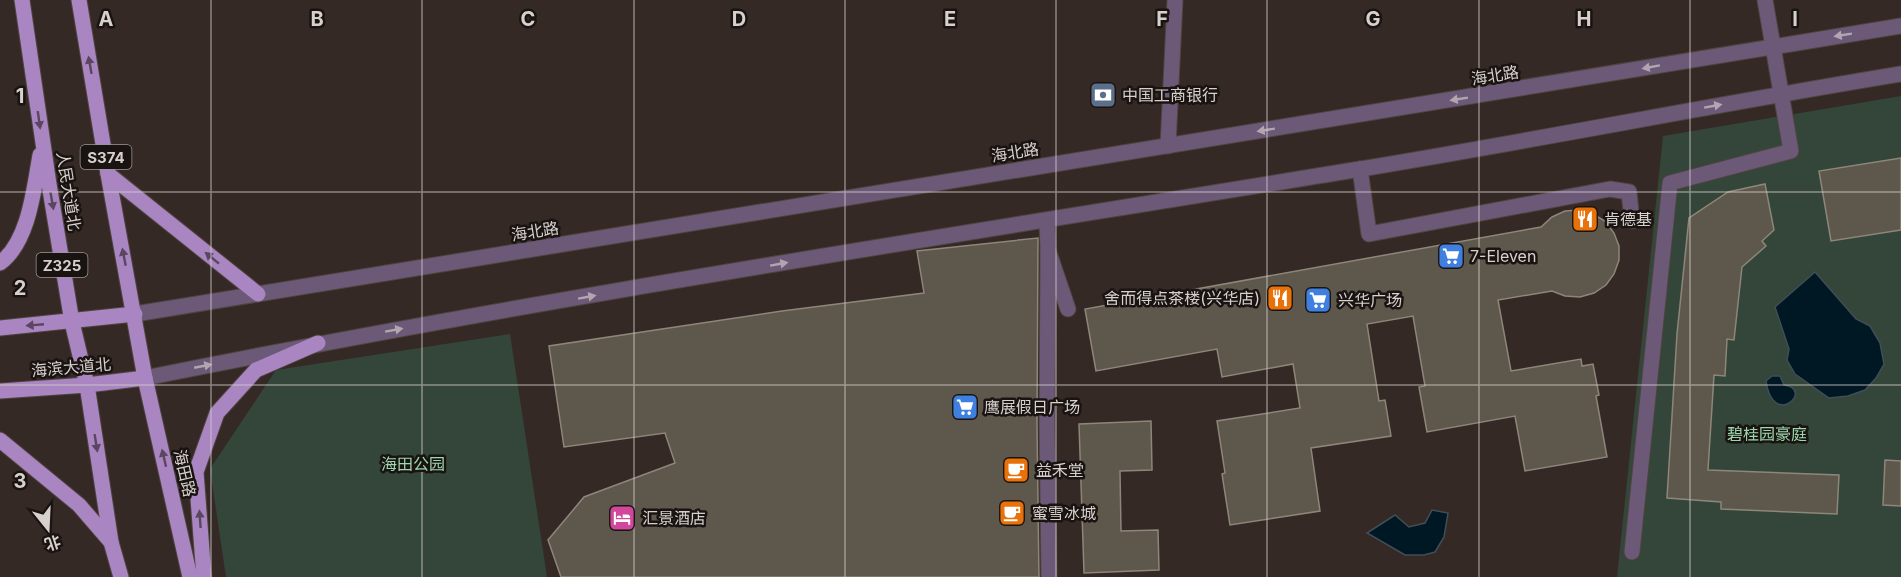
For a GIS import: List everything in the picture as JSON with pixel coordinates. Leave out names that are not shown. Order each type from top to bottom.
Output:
[{"type":"main road","name":"人民大道北","points":[[22,0],[72,322],[87,386]]},
{"type":"main road","name":"S374","points":[[79,0],[108,174],[146,378]]},
{"type":"main road","points":[[0,263],[8,258],[27,222],[43,143]]},
{"type":"main road","points":[[108,174],[258,294]]},
{"type":"main road","points":[[0,328],[135,314]]},
{"type":"main road","points":[[204,577],[196,472],[217,413],[256,370],[318,343]]},
{"type":"main road","name":"海滨大道北","points":[[0,391],[87,386],[146,378]]},
{"type":"main road","name":"海田路","points":[[146,378],[190,577]]},
{"type":"main road","name":"Z325","points":[[87,386],[111,542],[121,577]]},
{"type":"main road","points":[[0,440],[79,504],[111,542]]},
{"type":"street","points":[[1168,146],[1174,0]]},
{"type":"street","points":[[1632,552],[1670,183],[1791,151],[1765,0]]},
{"type":"street","name":"海北路","points":[[135,314],[1628,71],[1773,45],[1901,26]]},
{"type":"street","points":[[146,378],[318,343],[956,233],[1360,169],[1901,74]]},
{"type":"street","points":[[1360,169],[1369,234],[1610,189],[1629,192],[1632,221]]},
{"type":"street","points":[[1047,220],[1049,577]]},
{"type":"street","points":[[1048,250],[1068,309]]},
{"type":"green space","name":"碧桂园豪庭","points":[[1901,96],[1901,577],[1617,577],[1663,136]]},
{"type":"green space","name":"海田公园","points":[[510,334],[547,577],[226,577],[210,469],[276,370]]},
{"type":"water","points":[[1815,272],[1856,319],[1870,326],[1880,343],[1884,364],[1876,378],[1865,390],[1848,396],[1829,398],[1795,374],[1787,360],[1789,349],[1775,307]]},
{"type":"water","points":[[1772,376],[1780,376],[1784,385],[1792,388],[1795,393],[1794,398],[1789,403],[1783,405],[1776,403],[1770,395],[1766,381]]},
{"type":"water","points":[[1432,510],[1448,513],[1444,537],[1435,552],[1424,555],[1405,555],[1367,533],[1395,515],[1409,527],[1425,523]]},
{"type":"building","points":[[1901,158],[1901,230],[1831,241],[1819,171]]},
{"type":"building","points":[[1765,184],[1774,230],[1762,241],[1766,246],[1742,267],[1734,340],[1727,339],[1725,376],[1714,375],[1708,470],[1839,475],[1837,514],[1721,509],[1721,502],[1667,498],[1677,334],[1689,218],[1728,192]]},
{"type":"building","points":[[1579,210],[1605,221],[1614,233],[1619,246],[1619,260],[1614,274],[1606,285],[1594,293],[1580,297],[1565,296],[1552,291],[1498,300],[1511,371],[1581,359],[1582,366],[1593,364],[1607,457],[1525,471],[1515,416],[1427,432],[1419,387],[1425,386],[1413,316],[1367,324],[1379,401],[1385,400],[1391,436],[1311,448],[1320,511],[1230,525],[1217,421],[1300,408],[1293,364],[1222,377],[1217,349],[1096,371],[1085,309],[1541,227],[1552,217],[1565,211]]},
{"type":"building","points":[[1038,238],[1039,577],[561,577],[548,540],[584,497],[675,463],[665,433],[564,447],[549,346],[782,311],[924,293],[917,251]]},
{"type":"building","points":[[1151,421],[1152,470],[1120,471],[1121,531],[1158,530],[1159,570],[1084,573],[1079,424]]},
{"type":"building","points":[[1885,460],[1901,461],[1901,506],[1883,505]]},
{"type":"place","name":"中国工商银行","points":[[1103,95]]},
{"type":"place","name":"肯德基","points":[[1585,219]]},
{"type":"place","name":"7-Eleven","points":[[1451,256]]},
{"type":"place","name":"舍而得点茶楼(兴华店)","points":[[1280,298]]},
{"type":"place","name":"兴华广场","points":[[1318,300]]},
{"type":"place","name":"鹰展假日广场","points":[[965,407]]},
{"type":"place","name":"益禾堂","points":[[1016,470]]},
{"type":"place","name":"蜜雪冰城","points":[[1012,513]]},
{"type":"place","name":"汇景酒店","points":[[622,518]]}]
